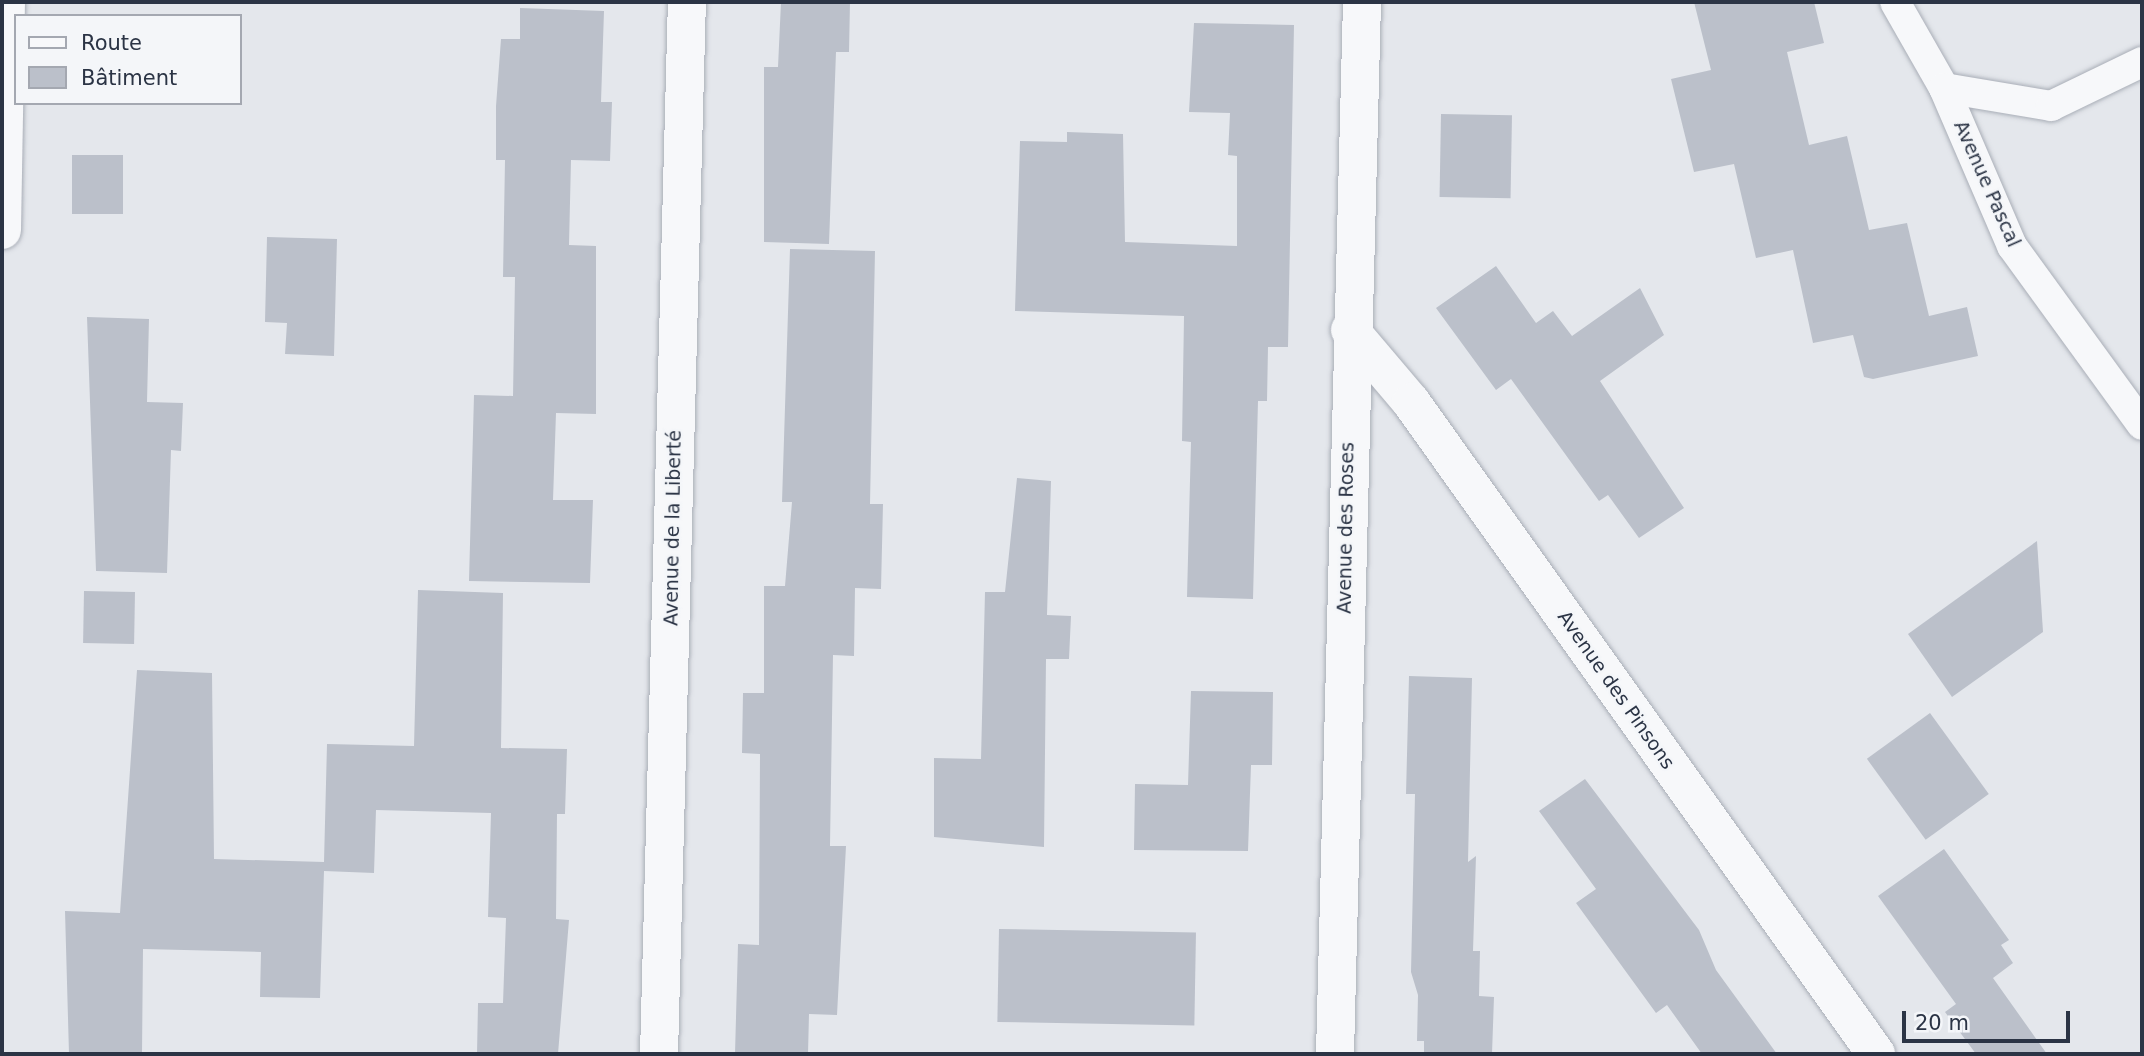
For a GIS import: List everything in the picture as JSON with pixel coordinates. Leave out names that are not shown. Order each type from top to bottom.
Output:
[{"type":"street","points":[[2,230],[6,2]]},
{"type":"street","name":"Avenue de la Liberté","points":[[659,1054],[687,2]]},
{"type":"street","name":"Avenue des Roses","points":[[1335,1054],[1350,330],[1362,2]]},
{"type":"street","name":"Avenue des Pinsons","points":[[1350,330],[1411,402],[1876,1054]]},
{"type":"lane","name":"Avenue Pascal","points":[[1895,2],[1944,88],[2012,246],[2142,425]]},
{"type":"lane","points":[[1944,88],[2051,106],[2142,62]]},
{"type":"building","points":[[781,2],[850,2],[849,52],[836,52],[829,244],[764,242],[764,67],[778,67]]},
{"type":"building","points":[[1694,2],[1814,2],[1824,43],[1787,52],[1809,145],[1847,136],[1869,230],[1907,223],[1929,316],[1967,307],[1978,356],[1873,379],[1864,377],[1853,335],[1813,343],[1793,250],[1756,258],[1734,164],[1694,172],[1671,79],[1711,70]]},
{"type":"building","points":[[520,8],[604,11],[601,102],[612,102],[610,161],[571,160],[569,245],[596,246],[596,414],[556,413],[553,500],[593,500],[590,583],[469,581],[474,395],[513,396],[515,277],[503,277],[505,160],[496,160],[496,106],[501,39],[520,39]]},
{"type":"building","points":[[1194,23],[1294,25],[1288,347],[1268,347],[1267,401],[1258,401],[1253,599],[1187,597],[1191,442],[1182,441],[1184,316],[1015,311],[1020,141],[1067,142],[1067,132],[1123,134],[1125,242],[1237,246],[1237,156],[1228,155],[1230,113],[1189,112]]},
{"type":"building","points":[[1441,114],[1512,115],[1511,198],[1440,197]]},
{"type":"building","points":[[72,155],[123,155],[123,214],[72,214]]},
{"type":"building","points":[[267,237],[337,239],[334,356],[285,354],[287,323],[265,322]]},
{"type":"building","points":[[790,249],[875,251],[870,504],[883,504],[881,589],[855,588],[854,656],[833,655],[830,846],[846,846],[837,1015],[809,1014],[808,1054],[735,1054],[738,944],[759,945],[760,754],[742,753],[743,693],[764,693],[764,586],[785,586],[792,502],[782,502]]},
{"type":"building","points":[[1496,266],[1536,323],[1553,311],[1572,336],[1640,288],[1664,335],[1600,381],[1684,508],[1639,538],[1608,495],[1599,501],[1511,379],[1496,390],[1436,308]]},
{"type":"building","points":[[87,317],[149,319],[147,402],[183,403],[181,451],[171,450],[167,573],[96,571]]},
{"type":"building","points":[[1017,478],[1051,481],[1047,615],[1071,616],[1069,659],[1046,659],[1044,847],[934,837],[934,758],[981,759],[985,592],[1005,592]]},
{"type":"building","points":[[2037,541],[2043,632],[1952,697],[1908,634]]},
{"type":"building","points":[[418,590],[503,593],[501,748],[567,749],[565,814],[557,814],[556,919],[569,920],[558,1054],[477,1054],[478,1003],[503,1003],[506,918],[488,917],[491,813],[376,810],[374,873],[324,871],[320,998],[260,997],[261,952],[143,949],[142,1054],[69,1054],[65,911],[120,913],[137,670],[212,673],[214,859],[324,862],[327,744],[414,746]]},
{"type":"building","points":[[84,591],[135,592],[134,644],[83,643]]},
{"type":"building","points":[[1409,676],[1472,678],[1468,862],[1476,856],[1473,951],[1480,951],[1479,996],[1494,997],[1492,1054],[1424,1054],[1424,1041],[1417,1041],[1418,995],[1411,972],[1415,794],[1406,794]]},
{"type":"building","points":[[1191,691],[1273,692],[1272,765],[1251,765],[1248,851],[1134,850],[1135,784],[1188,785]]},
{"type":"building","points":[[1930,713],[1989,794],[1926,840],[1867,759]]},
{"type":"building","points":[[1585,779],[1699,930],[1716,970],[1777,1054],[1702,1054],[1667,1005],[1656,1013],[1576,903],[1596,889],[1539,811]]},
{"type":"building","points":[[1944,849],[2009,940],[2001,945],[2013,963],[1993,978],[2047,1054],[1976,1054],[1945,1012],[1956,1004],[1878,896]]},
{"type":"building","points":[[999,929],[1196,932],[1194,1025],[997,1022]]}]
